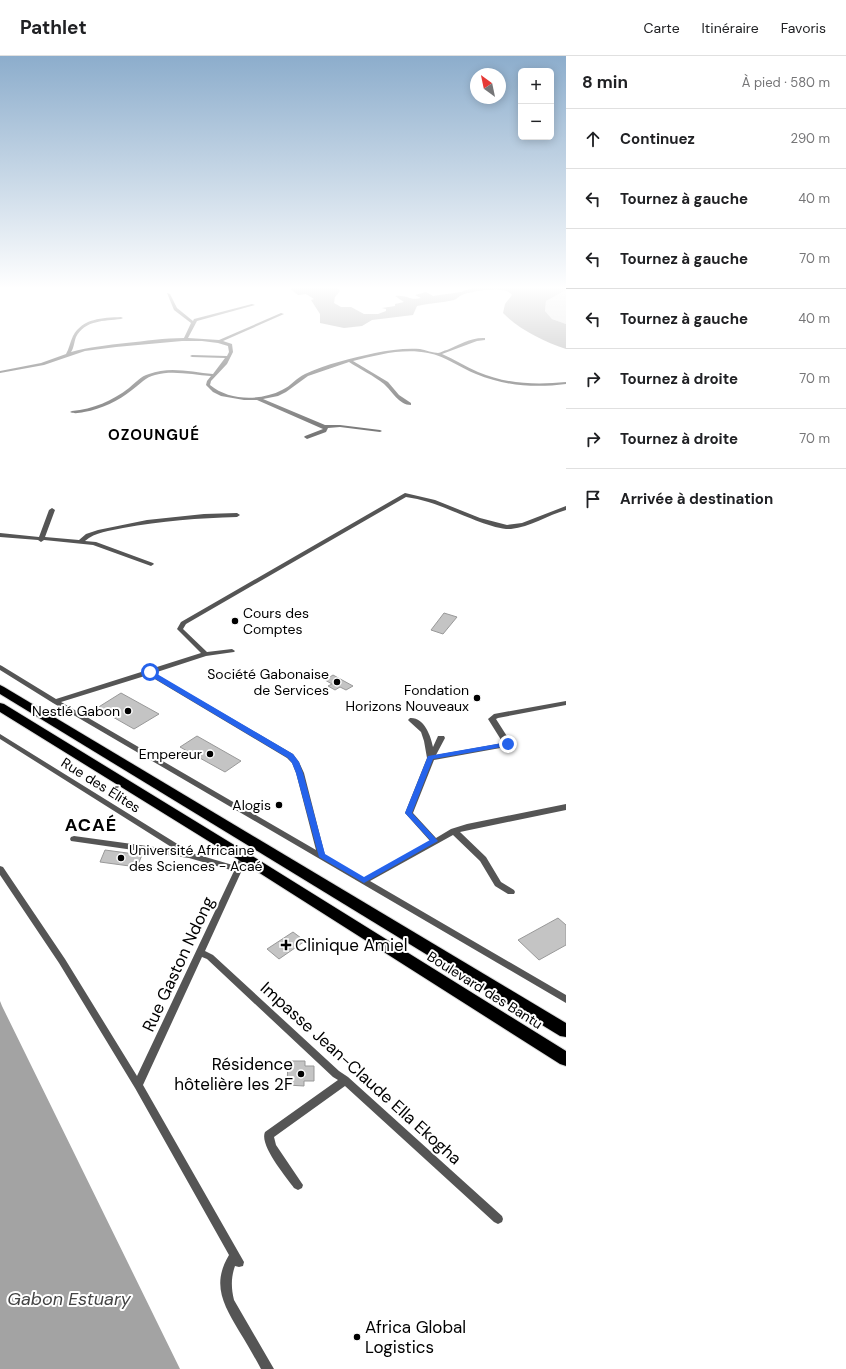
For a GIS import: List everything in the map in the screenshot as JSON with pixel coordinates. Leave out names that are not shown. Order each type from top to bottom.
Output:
[{"type":"highway","name":"Boulevard des Bantu","points":[[0,688],[566,1031]]},
{"type":"highway","name":"Boulevard des Bantu","points":[[0,707],[241,863],[566,1059]]},
{"type":"street","points":[[67,356],[71,347]]},
{"type":"street","points":[[0,372],[41,364],[93,349],[107,347]]},
{"type":"street","points":[[231,347],[229,357],[208,385],[217,394],[243,398],[259,398],[279,394],[307,375],[350,361],[395,351],[418,350],[439,354],[478,373],[495,379],[540,386],[566,383]]},
{"type":"street","points":[[439,354],[457,347]]},
{"type":"street","points":[[192,356],[229,357]]},
{"type":"street","points":[[350,361],[386,383],[397,396],[409,404]]},
{"type":"street","points":[[72,412],[84,411],[112,400],[128,391],[146,376],[153,374],[169,372],[214,375]]},
{"type":"street","points":[[259,398],[324,427],[346,427],[380,431]]},
{"type":"street","points":[[307,437],[324,432],[326,429],[324,427]]},
{"type":"street","points":[[205,654],[180,629],[183,623],[406,495],[422,498],[502,527],[517,526],[542,515],[566,508]]},
{"type":"street","points":[[41,540],[52,510]]},
{"type":"street","points":[[80,542],[88,535],[100,530],[147,522],[204,516],[237,515]]},
{"type":"street","points":[[0,535],[41,540],[94,543],[151,564]]},
{"type":"street","points":[[56,702],[205,654],[232,651]]},
{"type":"street","points":[[0,667],[56,702],[566,999]]},
{"type":"street","points":[[150,672],[290,756],[295,762],[300,773],[321,856]]},
{"type":"street","points":[[431,758],[508,744],[492,719],[496,716],[566,703]]},
{"type":"street","points":[[412,720],[424,728],[431,758]]},
{"type":"street","name":"Rue des Élites","points":[[0,736],[189,855]]},
{"type":"street","points":[[434,841],[409,813],[431,758],[441,738]]},
{"type":"street","points":[[364,881],[454,831],[566,807]]},
{"type":"street","points":[[454,831],[483,859],[498,884],[511,892]]},
{"type":"street","points":[[74,839],[241,863]]},
{"type":"street","name":"Rue Gaston Ndong","points":[[138,1085],[241,863]]},
{"type":"street","points":[[0,868],[62,961],[138,1085],[237,1259],[229,1265],[226,1278],[228,1302],[268,1369]]},
{"type":"street","name":"Impasse Jean-Claude Ella Ekogha","points":[[200,953],[210,957],[336,1074],[345,1080],[498,1219]]},
{"type":"street","points":[[298,1185],[271,1146],[269,1136],[345,1080]]},
{"type":"water","name":"Gabon Estuary","points":[[0,1001],[2,1006],[180,1369],[0,1369]]},
{"type":"building","points":[[444,613],[457,617],[443,634],[431,630]]},
{"type":"building","name":"Société Gabonaise de Services","points":[[333,675],[353,686],[346,690],[340,687],[335,690],[328,686],[332,684],[325,680]]},
{"type":"building","name":"Nestlé Gabon","points":[[121,693],[159,714],[134,729],[97,708]]},
{"type":"building","name":"Empereur","points":[[197,736],[241,761],[225,772],[180,747]]},
{"type":"building","name":"Université Africaine des Sciences - Acaé","points":[[105,850],[142,855],[137,867],[100,862]]},
{"type":"building","points":[[558,918],[566,925],[566,945],[539,960],[518,940]]},
{"type":"building","name":"Clinique Amiel","points":[[293,932],[305,941],[279,959],[267,949]]},
{"type":"building","name":"Résidence hôtelière les 2F","points":[[288,1061],[305,1061],[305,1066],[314,1066],[314,1081],[304,1081],[304,1086],[287,1085]]},
{"type":"place","name":"Cours des Comptes","points":[[235,621]]},
{"type":"place","name":"Société Gabonaise de Services","points":[[337,682]]},
{"type":"place","name":"Fondation Horizons Nouveaux","points":[[477,698]]},
{"type":"place","name":"Nestlé Gabon","points":[[128,711]]},
{"type":"place","name":"Empereur","points":[[210,754]]},
{"type":"place","name":"Alogis","points":[[279,805]]},
{"type":"place","name":"Université Africaine des Sciences - Acaé","points":[[121,858]]},
{"type":"place","name":"Clinique Amiel","points":[[286,945]]},
{"type":"place","name":"Résidence hôtelière les 2F","points":[[301,1074]]},
{"type":"place","name":"Africa Global Logistics","points":[[357,1337]]},
{"type":"district","name":"OZOUNGUÉ","points":[[154,435]]},
{"type":"district","name":"ACAÉ","points":[[91,825]]},
{"type":"route","points":[[150,672],[290,756],[295,762],[300,773],[321,856],[364,881],[434,841],[409,813],[431,758],[508,744]]}]
